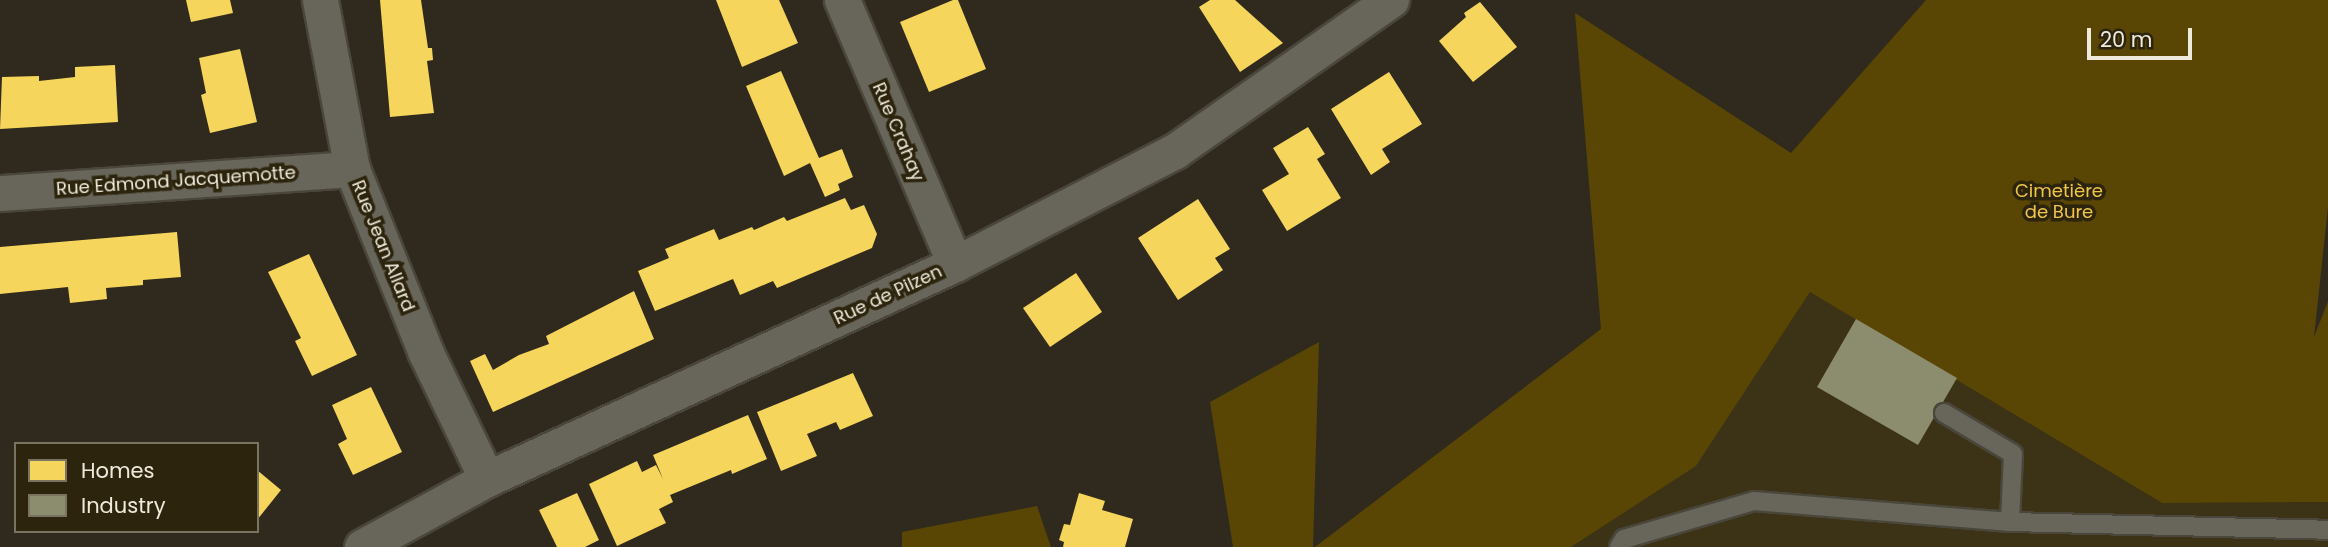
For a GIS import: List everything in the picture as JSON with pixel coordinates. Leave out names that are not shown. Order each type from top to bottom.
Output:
[{"type":"street","name":"Rue Jean Allard","points":[[320,0],[352,169],[425,351],[487,479]]},
{"type":"street","name":"Rue Crahay","points":[[842,0],[955,264]]},
{"type":"street","name":"Rue de Pilzen","points":[[362,547],[487,479],[955,264],[1175,151],[1391,0]]},
{"type":"street","name":"Rue Edmond Jacquemotte","points":[[0,193],[352,169]]},
{"type":"lane","points":[[1944,413],[2013,454],[2010,522]]},
{"type":"lane","points":[[1619,547],[1624,539],[1754,500],[2010,522],[2328,530]]},
{"type":"shaded area","points":[[1810,292],[2162,503],[2328,502],[2328,547],[1571,547],[1696,466]]},
{"type":"green space","name":"Cimetière de Bure","points":[[1926,0],[2328,0],[2328,207],[2314,337],[2328,301],[2328,502],[2162,503],[1810,292],[1696,466],[1571,547],[1315,547],[1601,329],[1575,13],[1791,153]]},
{"type":"green space","points":[[1319,342],[1313,547],[1233,547],[1210,402]]},
{"type":"green space","points":[[1037,506],[1051,547],[902,547],[902,532]]},
{"type":"building: Homes","points":[[186,0],[230,0],[233,13],[191,22]]},
{"type":"building: Homes","points":[[380,0],[421,0],[428,48],[432,48],[433,60],[427,61],[434,113],[390,117]]},
{"type":"building: Homes","points":[[716,0],[779,0],[798,43],[742,67]]},
{"type":"building: Homes","points":[[958,0],[986,69],[929,92],[900,22]]},
{"type":"building: Homes","points":[[1210,0],[1235,0],[1283,43],[1240,72],[1199,7]]},
{"type":"building: Homes","points":[[1480,2],[1517,47],[1473,82],[1439,41],[1466,17],[1464,13]]},
{"type":"building: Homes","points":[[240,49],[257,122],[210,133],[201,95],[206,93],[199,58]]},
{"type":"building: Homes","points":[[115,65],[118,122],[0,129],[2,77],[39,76],[39,81],[75,77],[75,67]]},
{"type":"building: Homes","points":[[781,71],[819,158],[842,149],[853,177],[838,184],[840,190],[825,197],[810,163],[784,176],[746,86]]},
{"type":"building: Homes","points":[[1389,72],[1422,124],[1382,149],[1390,162],[1371,175],[1331,109]]},
{"type":"building: Homes","points":[[1308,127],[1325,154],[1317,159],[1341,198],[1287,231],[1262,190],[1289,174],[1273,148]]},
{"type":"building: Homes","points":[[845,198],[851,210],[864,205],[877,234],[872,248],[777,288],[773,281],[740,295],[733,279],[655,311],[638,271],[669,258],[665,249],[714,229],[719,240],[752,227],[754,230],[784,217],[787,221]]},
{"type":"building: Homes","points":[[1198,199],[1230,249],[1215,258],[1223,270],[1178,300],[1138,238]]},
{"type":"building: Homes","points":[[177,232],[181,277],[143,280],[143,285],[106,288],[107,299],[70,303],[68,287],[0,294],[0,247]]},
{"type":"building: Homes","points":[[309,254],[357,355],[312,376],[295,341],[301,338],[268,272]]},
{"type":"building: Homes","points":[[1076,273],[1102,312],[1050,347],[1023,308]]},
{"type":"building: Homes","points":[[634,291],[654,339],[493,412],[470,361],[485,354],[493,370],[519,355],[549,344],[546,336]]},
{"type":"building: Homes","points":[[853,373],[873,416],[840,430],[836,422],[807,434],[817,456],[781,471],[757,412]]},
{"type":"building: Homes","points":[[371,387],[402,452],[353,475],[338,444],[347,439],[332,405]]},
{"type":"building: Homes","points":[[748,415],[767,459],[732,474],[731,470],[670,495],[673,502],[659,509],[666,523],[617,546],[589,484],[637,461],[642,472],[656,465],[663,479],[653,455]]},
{"type":"building: Homes","points":[[259,472],[281,490],[259,518]]},
{"type":"building: Homes","points":[[577,493],[599,540],[585,547],[557,547],[539,510]]},
{"type":"building: Homes","points":[[1079,493],[1105,501],[1102,510],[1133,519],[1125,547],[1063,547],[1064,542],[1059,540],[1064,524],[1070,525]]},
{"type":"building: Industry","points":[[1856,319],[1957,378],[1918,445],[1817,387]]}]
